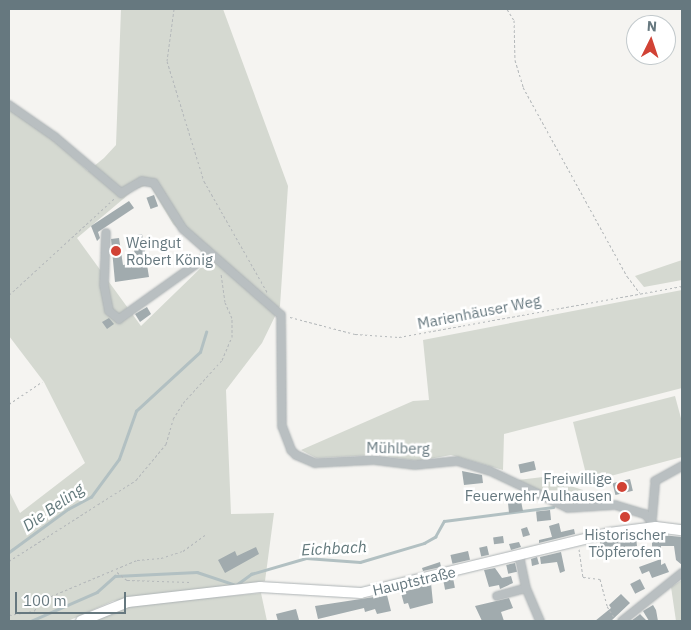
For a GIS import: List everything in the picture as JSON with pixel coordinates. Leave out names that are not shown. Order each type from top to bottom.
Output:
[{"type":"main road","name":"Hauptstraße","points":[[82,621],[116,606],[142,600],[272,586],[361,593],[654,523],[682,530]]},
{"type":"street","points":[[9,105],[55,137],[121,193],[142,181],[154,184],[183,228],[212,257],[281,315]]},
{"type":"street","points":[[106,233],[104,285],[109,311],[120,319],[212,257]]},
{"type":"street","name":"Mühlberg","points":[[281,315],[282,426],[291,450],[296,455],[315,463],[374,460],[415,465],[457,460],[490,471],[568,508],[615,505],[654,523]]},
{"type":"street","points":[[654,523],[655,481],[682,466]]},
{"type":"street","points":[[519,555],[526,588],[540,621]]},
{"type":"street","points":[[622,621],[682,573]]},
{"type":"street","points":[[497,596],[526,588]]},
{"type":"path","points":[[174,9],[168,61],[204,181],[271,299]]},
{"type":"path","points":[[507,9],[514,20],[515,60],[523,87],[627,276],[641,294]]},
{"type":"path","points":[[9,295],[121,193]]},
{"type":"path","points":[[9,561],[136,480],[166,444],[173,419],[183,403],[222,360],[232,337],[232,318],[224,302],[224,281],[212,257]]},
{"type":"path","name":"Marienhäuser Weg","points":[[281,315],[355,334],[399,337],[682,286]]},
{"type":"path","points":[[9,404],[42,382]]},
{"type":"path","points":[[9,614],[34,611],[42,600],[117,572],[137,560],[161,558],[183,551],[206,534]]},
{"type":"path","points":[[577,540],[583,577],[600,579],[607,606],[616,621]]},
{"type":"path","points":[[117,572],[126,580],[190,582]]},
{"type":"shaded area","points":[[121,9],[223,9],[288,186],[280,306],[262,343],[226,390],[231,514],[274,513],[265,581],[113,601],[68,621],[9,621],[9,491],[20,513],[85,463],[44,382],[9,336],[9,109],[54,140],[88,171],[116,145]],"holes":[[[145,186],[151,187],[173,224],[210,259],[141,326],[77,238],[135,189]]]},
{"type":"shaded area","points":[[682,260],[682,280],[644,287],[635,276]]},
{"type":"shaded area","points":[[682,290],[682,388],[504,434],[503,470],[451,455],[418,461],[376,455],[316,458],[301,450],[413,401],[429,400],[423,340]]},
{"type":"shaded area","points":[[675,396],[682,422],[682,457],[588,482],[573,422]]},
{"type":"shaded area","points":[[543,477],[583,490],[586,504],[566,504],[518,480]]},
{"type":"shaded area","points":[[682,580],[682,621],[676,621],[671,587]]},
{"type":"shaded area","points":[[261,593],[267,621],[90,621],[117,609],[140,604]]},
{"type":"building","points":[[154,195],[158,206],[151,209],[146,198]]},
{"type":"building","points":[[129,201],[134,208],[98,232],[100,238],[97,241],[91,226]]},
{"type":"building","name":"Weingut Robert König","points":[[142,234],[149,277],[115,282],[111,239],[119,238],[123,265],[136,263],[132,236]]},
{"type":"building","points":[[147,307],[151,314],[140,322],[135,314]]},
{"type":"building","points":[[109,318],[114,324],[107,329],[102,322]]},
{"type":"building","points":[[534,461],[536,470],[520,473],[518,465]]},
{"type":"building","points":[[462,471],[482,475],[483,483],[464,485]]},
{"type":"building","name":"Freiwillige Feuerwehr Aulhausen","points":[[630,479],[633,491],[615,495],[613,483]]},
{"type":"building","points":[[519,491],[523,511],[509,513],[507,493]]},
{"type":"building","points":[[550,510],[551,520],[537,521],[536,511]]},
{"type":"building","points":[[559,523],[561,532],[574,529],[575,534],[539,543],[539,540],[552,537],[549,526]]},
{"type":"building","points":[[527,527],[530,535],[523,537],[521,529]]},
{"type":"building","points":[[652,534],[682,537],[682,565],[676,560],[674,546],[661,546],[661,553],[634,556],[633,549],[652,547]]},
{"type":"building","points":[[503,536],[504,543],[494,544],[493,537]]},
{"type":"building","points":[[636,537],[637,546],[602,553],[600,542]]},
{"type":"building","points":[[519,542],[521,547],[511,550],[509,544]]},
{"type":"building","points":[[487,546],[489,555],[481,557],[479,548]]},
{"type":"building","points":[[256,547],[259,554],[225,573],[218,560],[235,551],[237,556]]},
{"type":"building","points":[[468,551],[470,560],[452,564],[450,555]]},
{"type":"building","points":[[561,552],[565,571],[560,573],[557,562],[541,564],[540,557]]},
{"type":"building","points":[[537,557],[539,564],[532,566],[531,559]]},
{"type":"building","points":[[661,559],[661,565],[665,563],[669,572],[652,578],[649,571],[642,574],[639,567]]},
{"type":"building","points":[[440,562],[441,567],[423,571],[422,568]]},
{"type":"building","points":[[515,563],[517,572],[508,574],[506,565]]},
{"type":"building","points":[[495,568],[502,578],[511,576],[513,583],[500,589],[499,585],[489,587],[484,570]]},
{"type":"building","points":[[453,578],[455,588],[445,590],[443,580]]},
{"type":"building","points":[[640,579],[645,589],[635,594],[630,584]]},
{"type":"building","points":[[431,583],[433,603],[410,609],[408,603],[404,604],[401,593]]},
{"type":"building","points":[[621,594],[630,603],[611,621],[595,621],[611,608],[609,605]]},
{"type":"building","points":[[387,595],[391,611],[377,614],[375,609],[365,612],[364,608],[318,619],[315,606]]},
{"type":"building","points":[[509,598],[513,608],[501,612],[504,621],[482,621],[475,606]]},
{"type":"building","points":[[653,605],[658,621],[649,621],[643,611]]},
{"type":"building","points":[[296,609],[299,620],[278,621],[276,614]]},
{"type":"building","points":[[639,615],[647,621],[631,621]]},
{"type":"waterway","name":"Die Beling","points":[[9,552],[68,509],[91,497],[119,459],[136,411],[200,352],[206,332]]},
{"type":"waterway","name":"Eichbach","points":[[31,621],[97,592],[115,576],[197,572],[236,585],[251,574],[306,558],[360,562],[424,543],[435,537],[444,521],[553,507]]},
{"type":"place","name":"Weingut Robert König","points":[[116,251]]},
{"type":"place","name":"Freiwillige Feuerwehr Aulhausen","points":[[622,487]]},
{"type":"place","name":"Historischer Töpferofen","points":[[625,517]]}]
